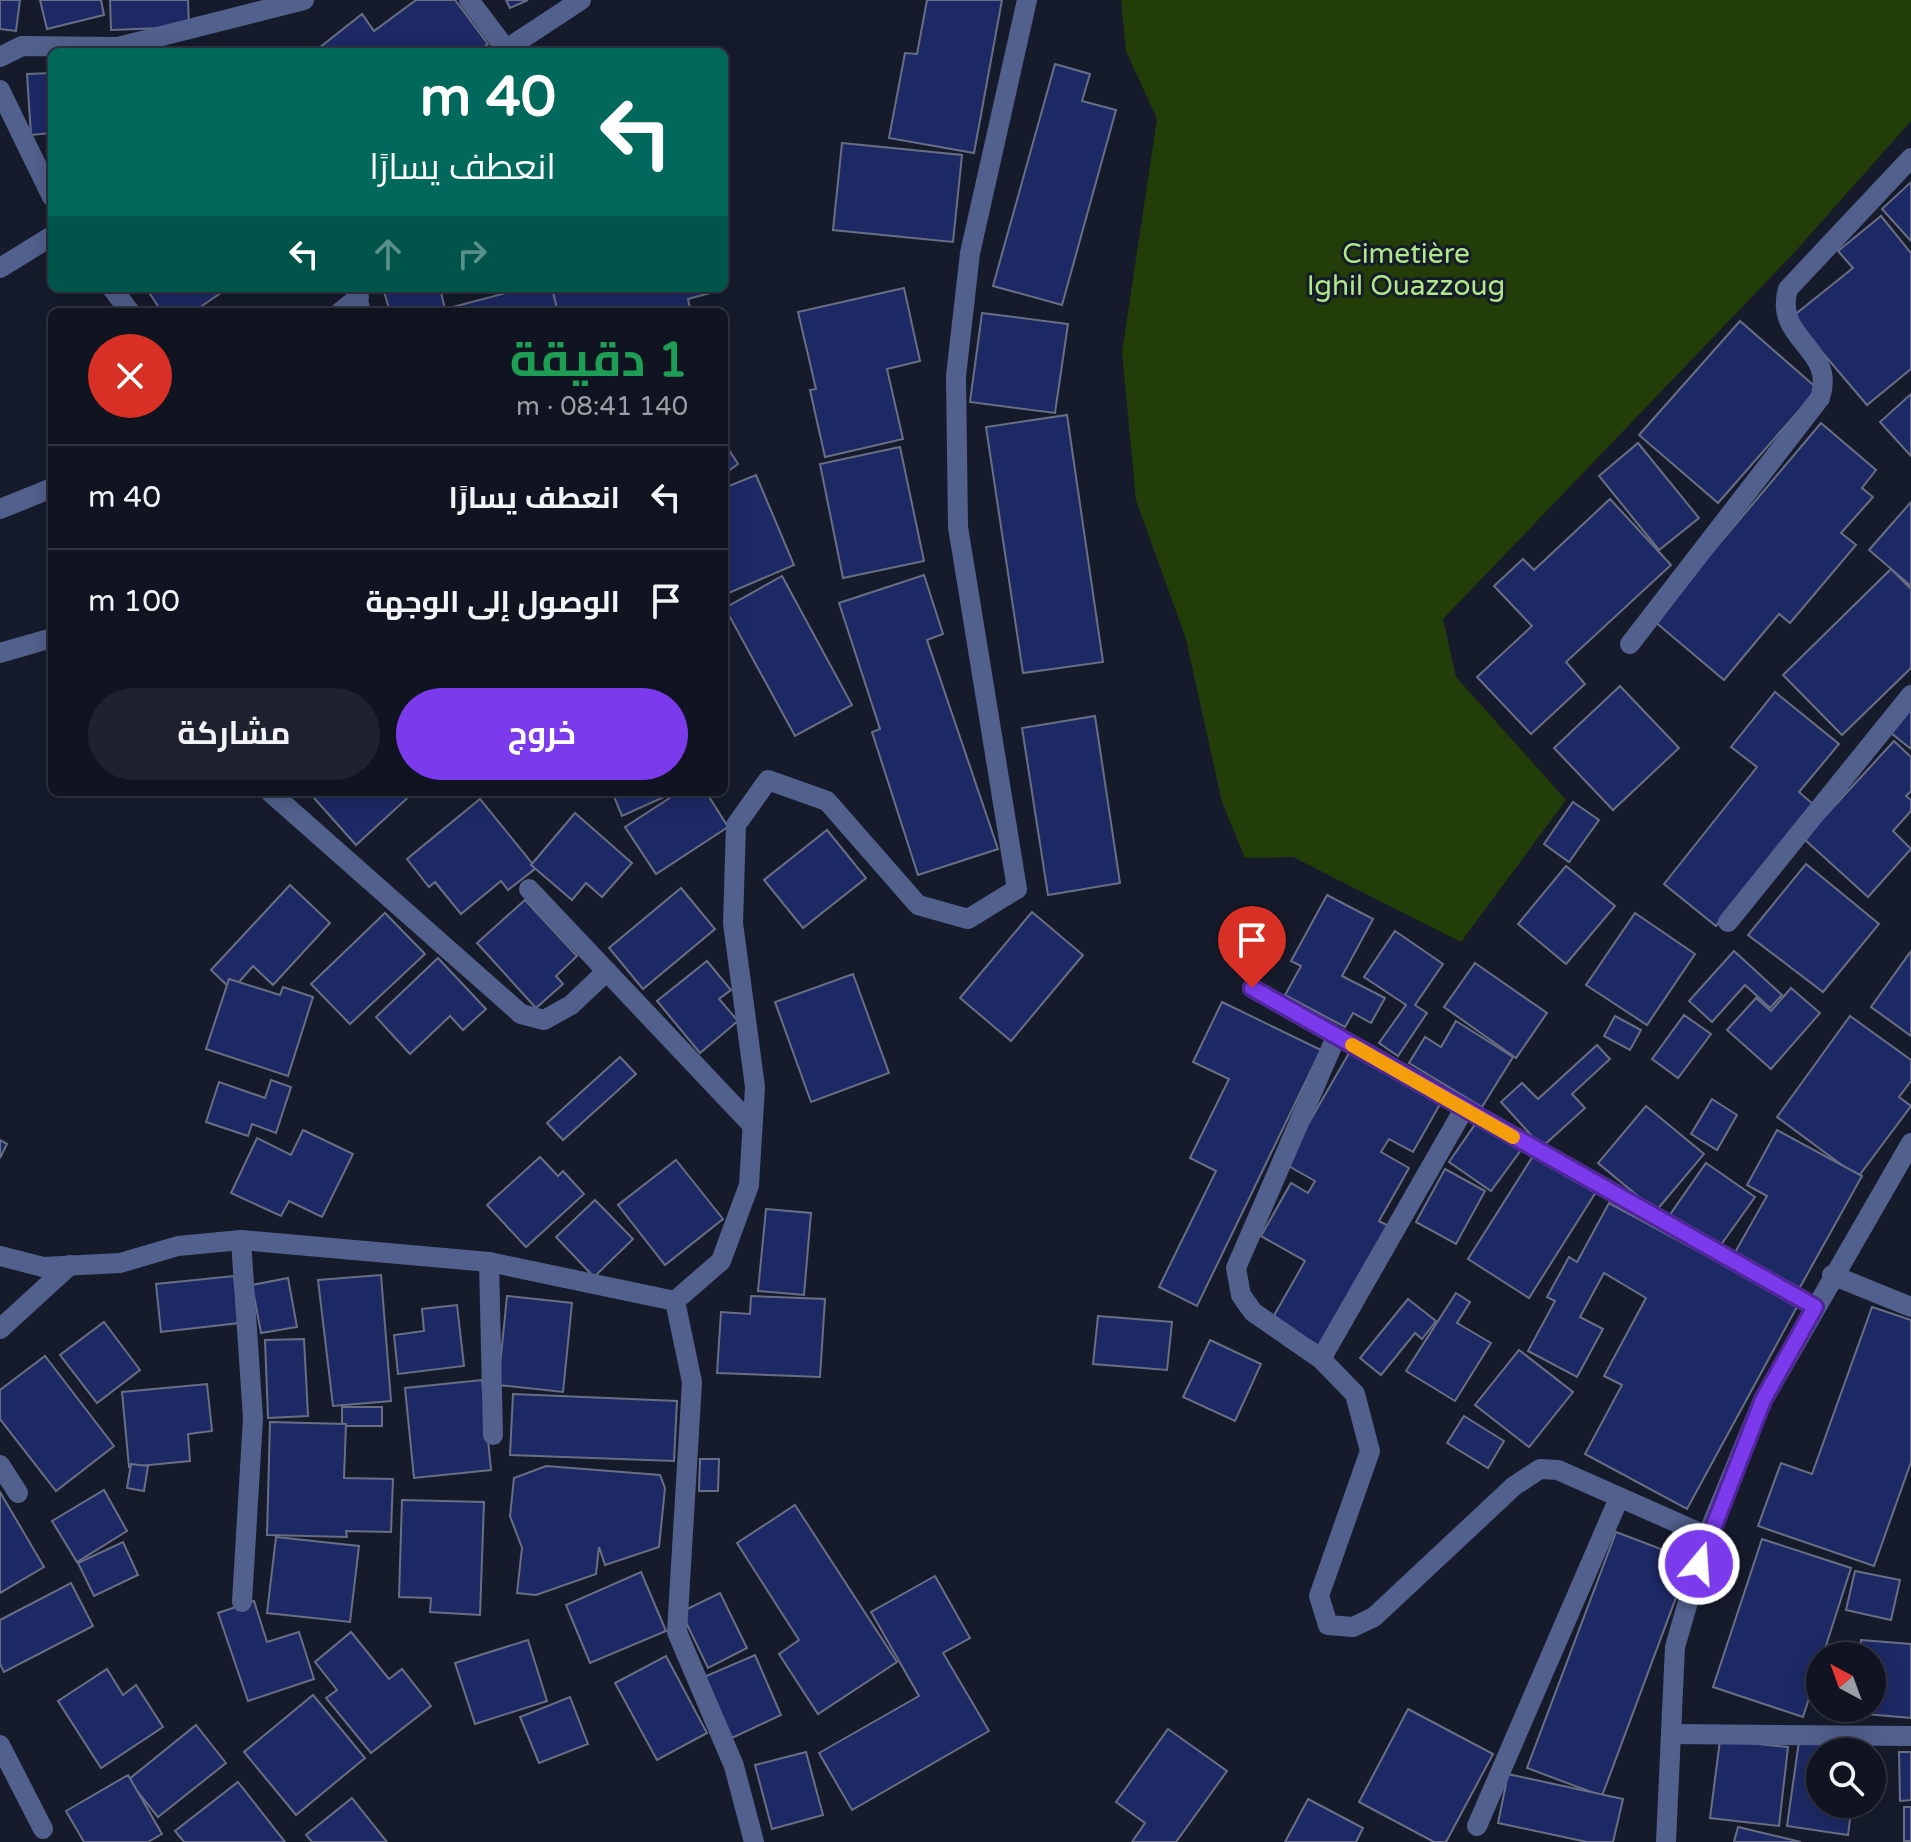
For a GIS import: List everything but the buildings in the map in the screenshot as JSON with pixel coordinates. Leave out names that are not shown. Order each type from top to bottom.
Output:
[{"type":"street","points":[[0,57],[22,46],[118,47],[304,0]]},
{"type":"street","points":[[469,0],[503,48]]},
{"type":"street","points":[[507,48],[581,0]]},
{"type":"street","points":[[675,1301],[721,1261],[749,1185],[755,1087],[733,923],[736,825],[768,780],[827,801],[918,905],[968,919],[1017,889],[958,527],[956,376],[970,253],[1027,0]]},
{"type":"street","points":[[0,90],[48,189]]},
{"type":"street","points":[[1630,644],[1820,398],[1825,382],[1823,367],[1787,321],[1783,306],[1788,289],[1911,158]]},
{"type":"street","points":[[0,268],[48,238]]},
{"type":"street","points":[[0,509],[48,490]]},
{"type":"street","points":[[0,653],[48,639]]},
{"type":"street","points":[[1728,922],[1911,695]]},
{"type":"street","points":[[275,796],[521,1014],[544,1020],[571,1005],[607,971]]},
{"type":"street","points":[[529,889],[752,1125]]},
{"type":"street","points":[[1252,988],[1815,1307]]},
{"type":"street","points":[[1336,1037],[1236,1268],[1241,1295],[1253,1312],[1321,1359],[1355,1394],[1370,1451],[1319,1596],[1328,1625],[1353,1627],[1374,1617],[1514,1486],[1540,1469],[1558,1470],[1707,1536]]},
{"type":"street","points":[[1321,1359],[1464,1109]]},
{"type":"street","points":[[1666,1842],[1675,1647],[1707,1536],[1763,1400],[1832,1275],[1911,1143]]},
{"type":"street","points":[[0,1256],[43,1267],[120,1263],[178,1246],[241,1240],[489,1262],[675,1301]]},
{"type":"street","points":[[241,1240],[253,1418],[242,1602]]},
{"type":"street","points":[[489,1262],[493,1435]]},
{"type":"street","points":[[0,1329],[70,1265]]},
{"type":"street","points":[[1832,1275],[1911,1307]]},
{"type":"street","points":[[675,1301],[692,1382],[677,1632],[734,1766],[754,1842]]},
{"type":"street","points":[[0,1465],[18,1493]]},
{"type":"street","points":[[1477,1826],[1619,1498]]},
{"type":"street","points":[[1671,1734],[1911,1736]]},
{"type":"street","points":[[0,1745],[43,1829]]},
{"type":"green space","name":"Cimetière Ighil Ouazzoug","points":[[1121,0],[1911,0],[1911,121],[1792,255],[1443,619],[1456,677],[1566,800],[1461,942],[1293,857],[1245,858],[1222,802],[1186,639],[1136,500],[1122,352],[1157,119],[1126,51]]},
{"type":"slow traffic","points":[[1352,1045],[1513,1137]]},
{"type":"route","points":[[1252,988],[1815,1307],[1763,1400],[1707,1536],[1699,1564]]}]
